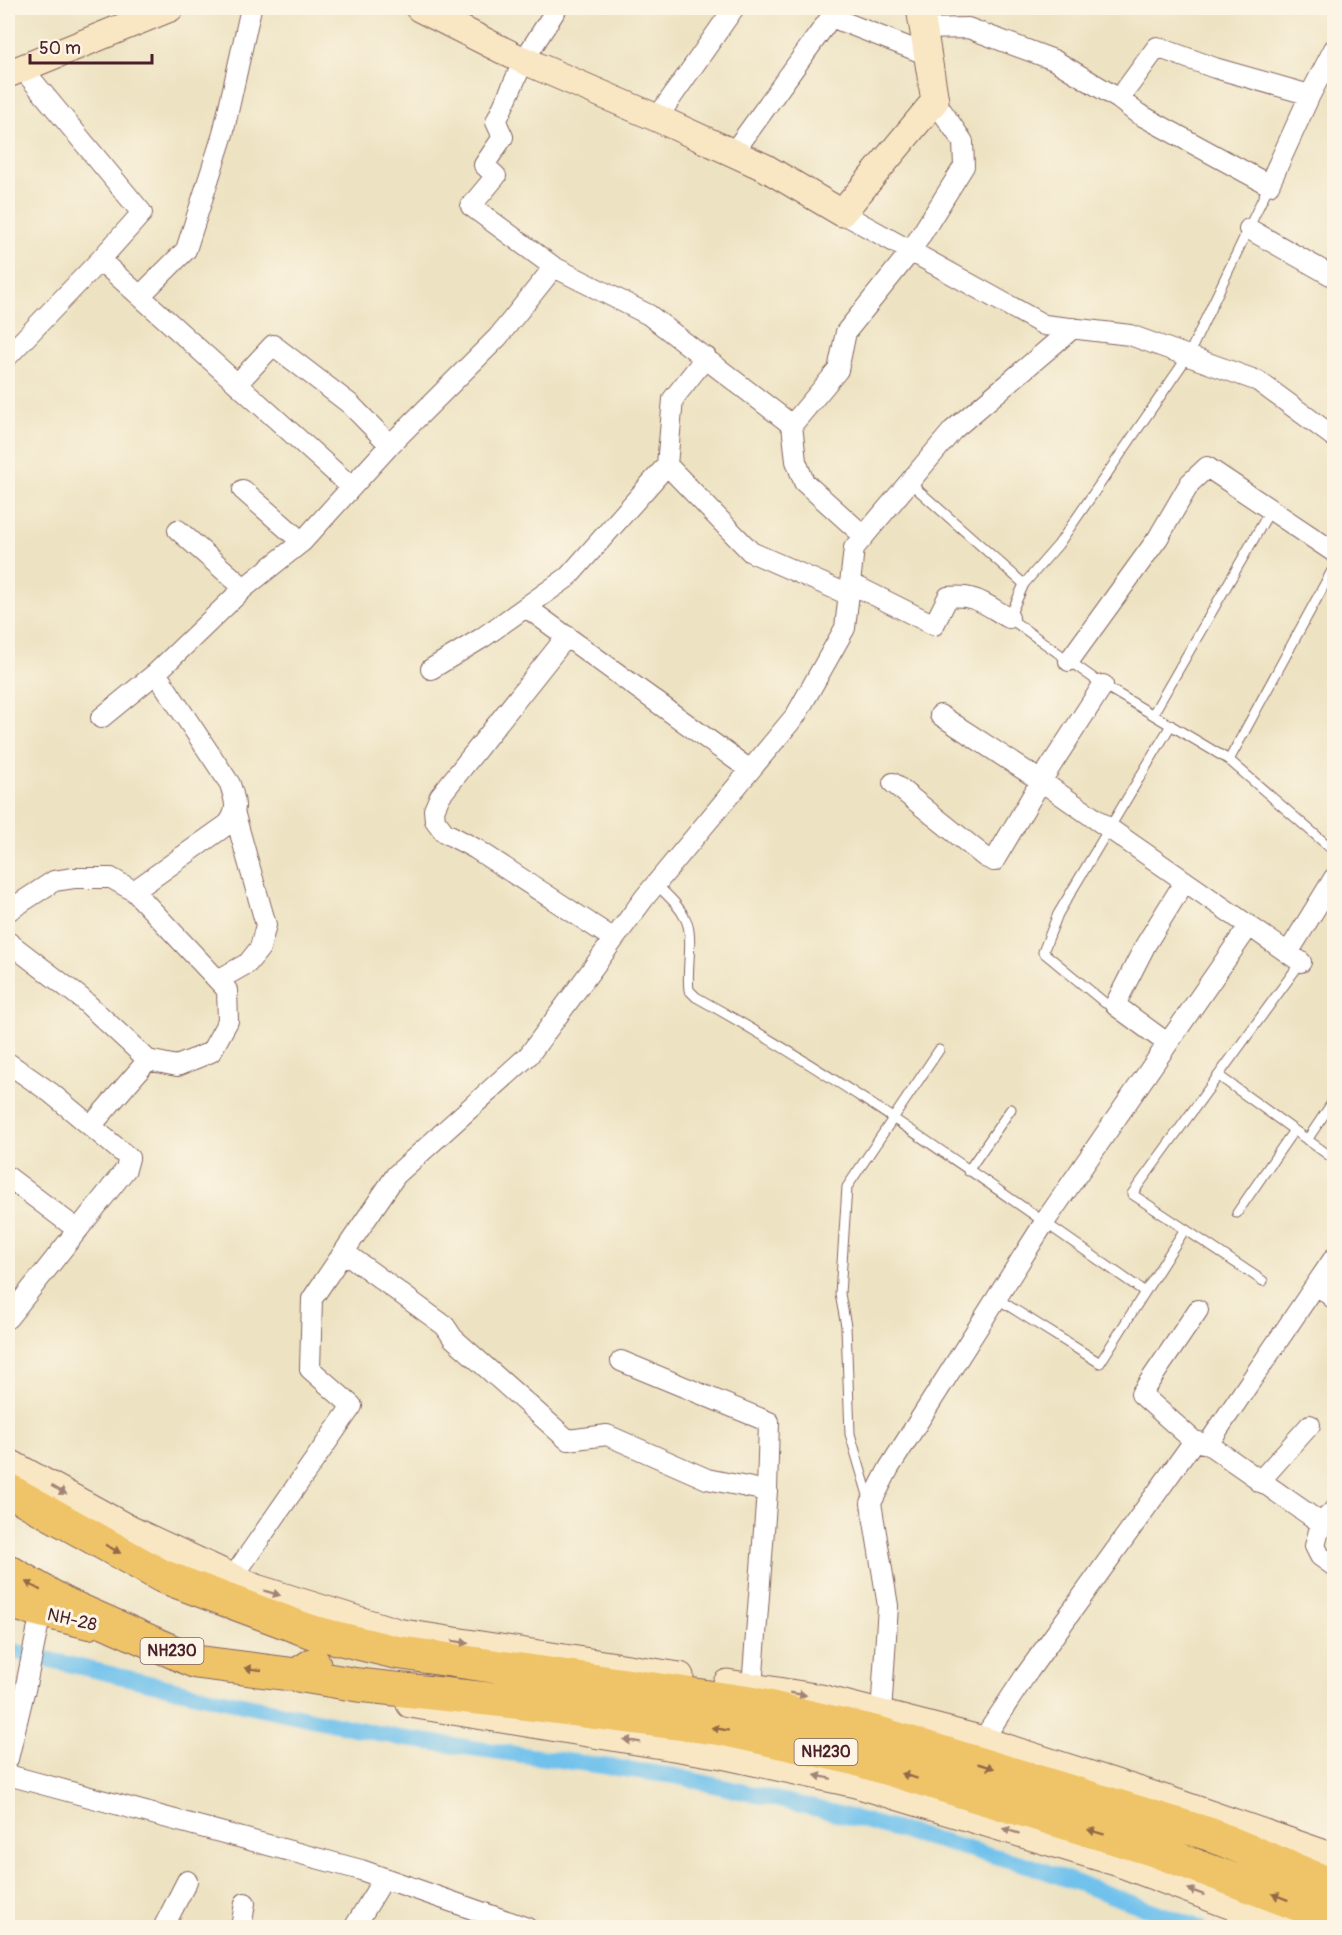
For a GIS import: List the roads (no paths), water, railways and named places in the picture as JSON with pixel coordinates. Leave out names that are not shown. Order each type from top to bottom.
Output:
[{"type":"highway","name":"NH230","points":[[8,1490],[162,1576],[312,1632],[395,1652],[751,1703],[879,1733],[1209,1834],[1334,1862]]},
{"type":"highway","name":"NH230","points":[[8,1571],[63,1603],[196,1662],[358,1685],[515,1702],[722,1729],[852,1758],[1155,1850],[1335,1918]]},
{"type":"highway","points":[[297,1675],[313,1666],[318,1657],[319,1646],[312,1632]]},
{"type":"main road","name":"NH-28","points":[[8,1604],[40,1617],[136,1635]]},
{"type":"street","points":[[8,356],[142,213],[15,71],[170,8]]},
{"type":"street","points":[[140,296],[186,250],[223,134],[251,8]]},
{"type":"street","points":[[419,8],[524,60],[766,168],[842,213],[1044,325],[1130,335],[1258,381],[1335,436]]},
{"type":"street","points":[[557,8],[524,60],[496,122],[503,137],[484,165],[496,176],[471,206],[554,267],[649,315],[792,425],[796,461],[804,482],[864,536]]},
{"type":"street","points":[[657,118],[734,8]]},
{"type":"street","points":[[733,153],[833,12],[924,30],[968,28],[1054,60],[1119,99],[1137,113],[1269,185],[1310,95],[1335,49]]},
{"type":"street","points":[[792,425],[838,370],[846,332],[911,251],[964,166],[963,142],[935,101],[924,30]]},
{"type":"street","points":[[1119,99],[1157,47],[1215,68],[1310,95]]},
{"type":"street","points":[[842,213],[935,101]]},
{"type":"street","points":[[1249,229],[1335,277]]},
{"type":"street","points":[[100,260],[348,484]]},
{"type":"street","points":[[101,718],[156,673],[244,588],[302,542],[390,445],[498,337],[554,267]]},
{"type":"street","points":[[233,1577],[352,1407],[310,1369],[312,1299],[396,1175],[529,1055],[656,884],[795,715],[845,627],[854,548],[953,430],[1073,328]]},
{"type":"street","points":[[237,384],[273,345],[350,404],[390,445]]},
{"type":"street","points":[[431,669],[482,638],[568,577],[667,465],[673,399],[706,357]]},
{"type":"street","points":[[667,465],[751,552],[849,589],[934,625],[948,597],[964,595],[1009,618]]},
{"type":"street","points":[[1069,662],[1158,538],[1190,483],[1207,467],[1335,552]]},
{"type":"street","points":[[243,489],[302,542]]},
{"type":"street","points":[[178,530],[244,588]]},
{"type":"street","points":[[526,607],[750,770]]},
{"type":"street","points":[[567,636],[440,796],[434,810],[435,820],[444,832],[476,849],[614,939]]},
{"type":"street","points":[[134,891],[228,824],[234,815],[236,804],[230,784],[156,673]]},
{"type":"street","points":[[893,783],[985,857],[994,861],[1041,781],[1103,685]]},
{"type":"street","points":[[940,715],[1041,781],[1295,958],[1335,878]]},
{"type":"street","points":[[218,980],[248,963],[260,948],[266,925],[234,815]]},
{"type":"street","points":[[8,910],[54,881],[74,878],[111,879],[134,891],[227,990],[228,1021],[211,1052],[177,1066],[148,1060],[81,999],[8,942]]},
{"type":"street","points":[[1167,1043],[1115,1005],[1146,944],[1185,881]]},
{"type":"street","points":[[881,1714],[888,1606],[871,1503],[889,1468],[1044,1223],[1249,926]]},
{"type":"street","points":[[91,1126],[148,1060]]},
{"type":"street","points":[[8,1064],[51,1093],[129,1158],[126,1169],[8,1318]]},
{"type":"street","points":[[8,1177],[78,1230]]},
{"type":"street","points":[[344,1252],[445,1326],[453,1338],[568,1440],[607,1434],[707,1479],[767,1491]]},
{"type":"street","points":[[982,1740],[1025,1676],[1201,1442],[1335,1258]]},
{"type":"street","points":[[1317,1284],[1335,1299]]},
{"type":"street","points":[[1198,1310],[1140,1394],[1201,1442],[1259,1482],[1328,1516],[1315,1546],[1320,1556],[1335,1566]]},
{"type":"street","points":[[621,1361],[769,1422],[767,1491],[753,1687]]},
{"type":"street","points":[[1259,1482],[1310,1425]]},
{"type":"street","points":[[8,1462],[131,1530],[256,1588],[397,1632],[821,1698],[982,1740],[1172,1801],[1334,1862]]},
{"type":"street","points":[[8,1759],[40,1617]]},
{"type":"street","points":[[358,1685],[417,1706],[722,1755],[856,1784],[1116,1862],[1290,1928]]},
{"type":"street","points":[[8,1775],[350,1867],[527,1928]]},
{"type":"street","points":[[354,1928],[384,1878]]},
{"type":"street","points":[[163,1928],[187,1881]]},
{"type":"street","points":[[241,1928],[245,1903]]},
{"type":"lane","points":[[1269,185],[1188,356],[1058,545],[1024,584],[1009,618],[1103,685],[1229,760],[1335,851]]},
{"type":"lane","points":[[909,482],[1024,584]]},
{"type":"lane","points":[[1153,714],[1271,509]]},
{"type":"lane","points":[[1229,760],[1335,567]]},
{"type":"lane","points":[[1115,1005],[1105,1003],[1043,952],[1058,914],[1171,725]]},
{"type":"lane","points":[[656,884],[676,904],[687,921],[689,934],[688,990],[696,997],[763,1034],[1145,1292]]},
{"type":"lane","points":[[1263,1281],[1132,1194],[1219,1076],[1295,958]]},
{"type":"lane","points":[[871,1503],[850,1434],[846,1326],[840,1294],[847,1186],[939,1050]]},
{"type":"lane","points":[[1219,1076],[1335,1159]]},
{"type":"lane","points":[[1307,1140],[1335,1100]]},
{"type":"lane","points":[[968,1171],[1011,1109]]},
{"type":"lane","points":[[1237,1213],[1294,1130]]},
{"type":"lane","points":[[996,1298],[1100,1363],[1185,1229]]},
{"type":"waterway","points":[[8,1650],[400,1738],[675,1776],[831,1812],[1031,1866],[1200,1928]]}]
